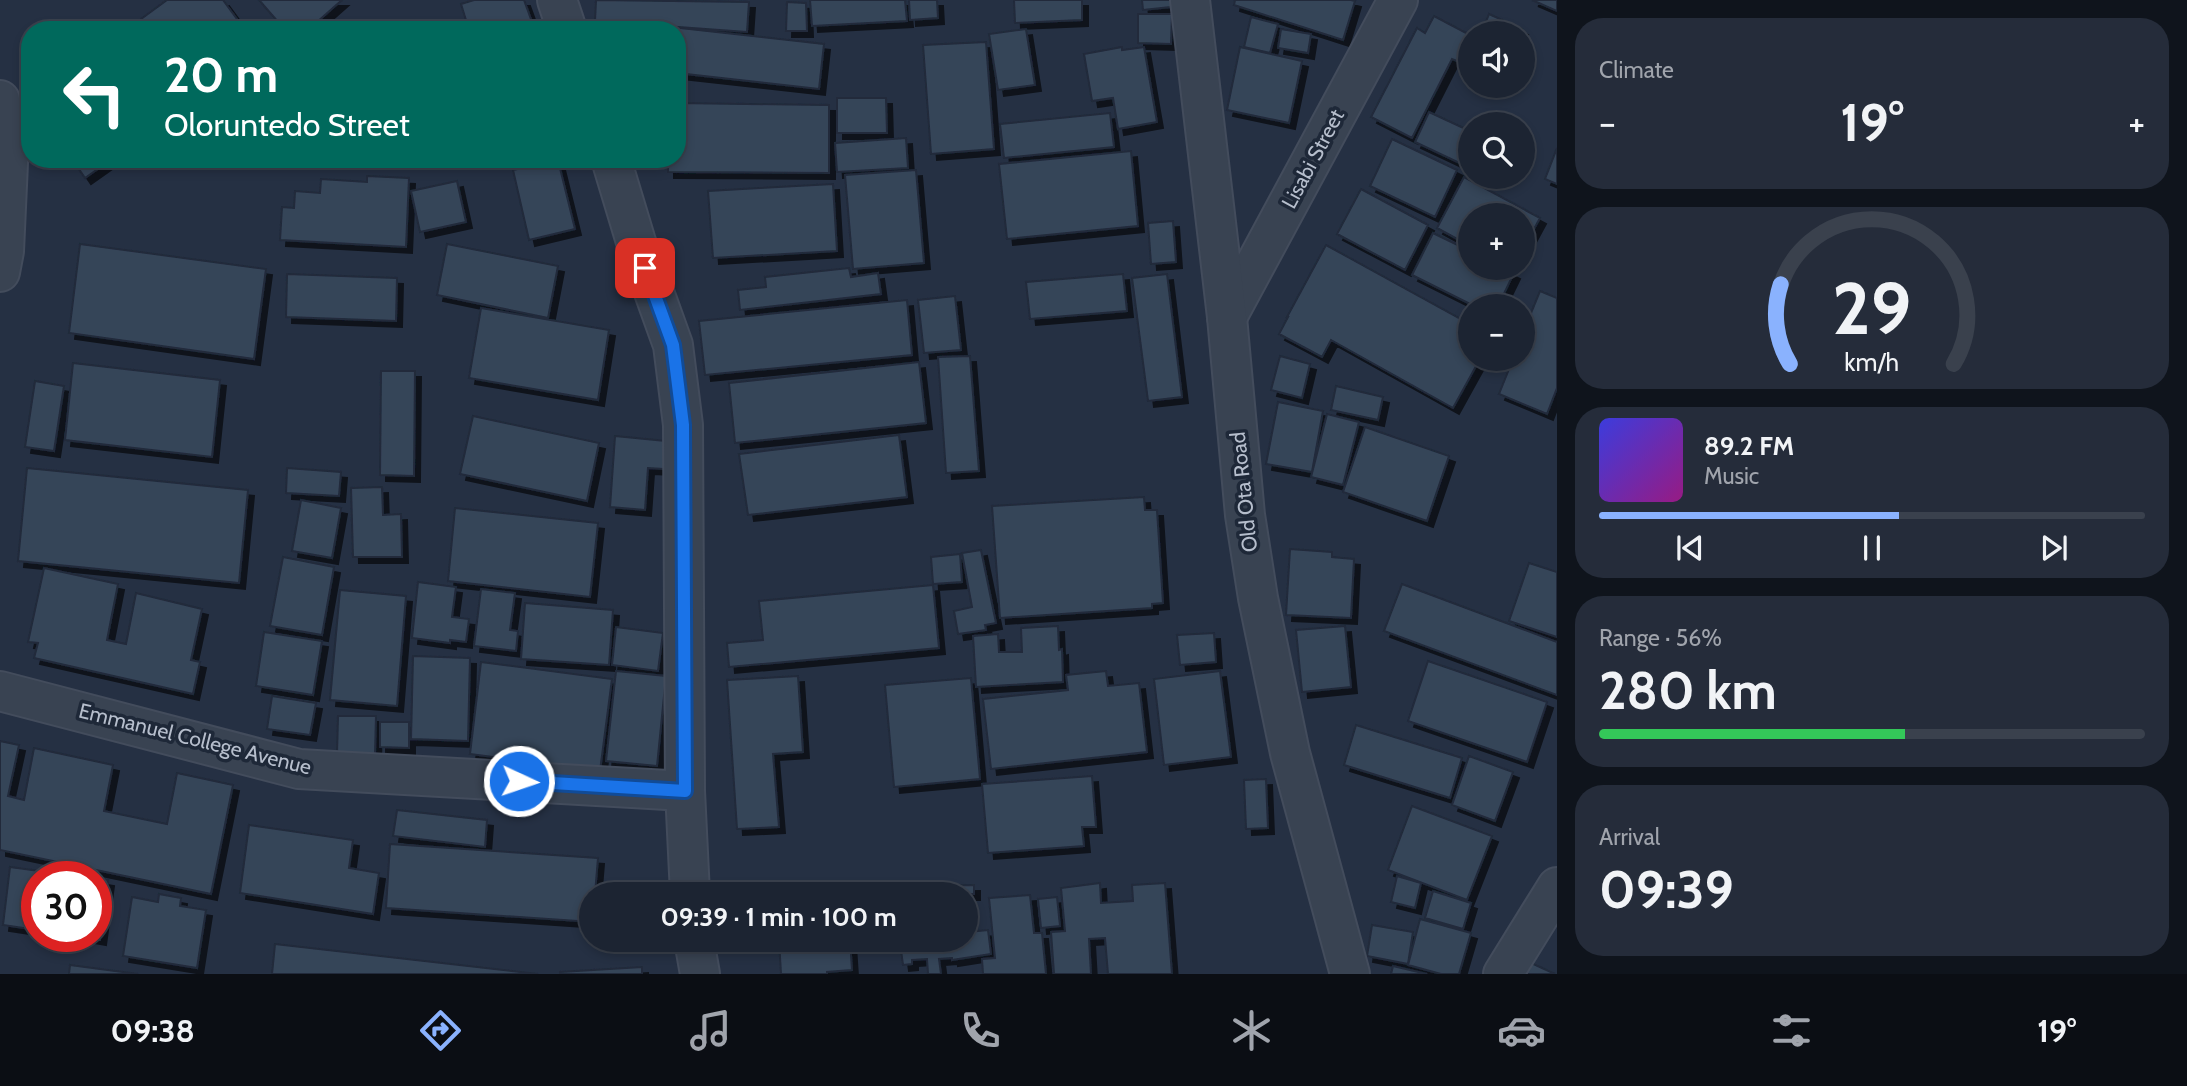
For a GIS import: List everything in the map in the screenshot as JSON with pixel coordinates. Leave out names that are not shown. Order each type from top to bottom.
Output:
[{"type":"street","points":[[556,0],[564,21]]},
{"type":"street","name":"Old Ota Road","points":[[1190,0],[1227,317],[1245,515],[1258,598],[1290,753],[1350,974]]},
{"type":"street","name":"Lisabi Street","points":[[1227,317],[1398,0]]},
{"type":"street","points":[[0,100],[8,163],[4,251],[0,272]]},
{"type":"street","points":[[614,168],[636,242],[673,345],[683,425],[685,791],[689,882]]},
{"type":"street","name":"Emmanuel College Avenue","points":[[0,691],[299,769],[685,791]]},
{"type":"street","points":[[1503,974],[1557,887]]},
{"type":"street","points":[[696,952],[700,974]]},
{"type":"building","points":[[167,0],[223,0],[238,21],[138,21]]},
{"type":"building","points":[[259,0],[342,0],[318,21],[277,21]]},
{"type":"building","points":[[474,0],[524,0],[532,21],[466,21],[461,4]]},
{"type":"building","points":[[596,0],[749,2],[747,32],[686,28],[686,21],[595,21]]},
{"type":"building","points":[[810,0],[905,0],[907,21],[812,26]]},
{"type":"building","points":[[909,0],[937,0],[938,18],[910,20]]},
{"type":"building","points":[[1014,0],[1082,0],[1082,20],[1015,23]]},
{"type":"building","points":[[1142,0],[1171,0],[1171,7],[1143,10]]},
{"type":"building","points":[[1235,0],[1355,1],[1343,40],[1234,5]]},
{"type":"building","points":[[1532,0],[1557,0],[1557,11]]},
{"type":"building","points":[[787,2],[806,3],[807,31],[786,31]]},
{"type":"building","points":[[1138,14],[1172,14],[1171,44],[1138,43]]},
{"type":"building","points":[[1489,14],[1504,21],[1486,21]]},
{"type":"building","points":[[1434,16],[1458,29],[1458,59],[1452,59],[1412,138],[1371,117],[1417,28],[1425,33]]},
{"type":"building","points":[[1251,17],[1278,24],[1270,53],[1244,47]]},
{"type":"building","points":[[686,29],[824,44],[819,89],[686,74]]},
{"type":"building","points":[[1026,29],[1035,85],[998,90],[989,34]]},
{"type":"building","points":[[1281,29],[1311,34],[1308,53],[1278,48]]},
{"type":"building","points":[[986,42],[994,149],[931,154],[923,45]]},
{"type":"building","points":[[1122,47],[1122,50],[1144,47],[1157,122],[1118,129],[1113,98],[1092,101],[1084,54]]},
{"type":"building","points":[[1240,47],[1302,61],[1289,123],[1227,110]]},
{"type":"building","points":[[837,98],[886,98],[887,133],[837,133]]},
{"type":"building","points":[[686,103],[829,105],[829,173],[668,172],[668,168],[686,168]]},
{"type":"building","points":[[1429,112],[1458,125],[1458,162],[1415,142]]},
{"type":"building","points":[[1110,113],[1114,147],[1004,158],[1000,124]]},
{"type":"building","points":[[906,138],[908,168],[837,172],[835,143]]},
{"type":"building","points":[[1392,139],[1457,170],[1435,217],[1370,186]]},
{"type":"building","points":[[1557,148],[1557,184],[1545,179]]},
{"type":"building","points":[[1131,151],[1138,226],[1007,239],[999,164]]},
{"type":"building","points":[[78,168],[99,168],[85,178]]},
{"type":"building","points":[[560,168],[575,229],[529,240],[513,170]]},
{"type":"building","points":[[916,170],[924,263],[853,269],[845,175]]},
{"type":"building","points":[[367,176],[409,178],[406,247],[280,240],[282,207],[294,208],[295,191],[320,193],[321,179],[367,182]]},
{"type":"building","points":[[457,181],[466,222],[420,232],[411,191]]},
{"type":"building","points":[[833,184],[837,251],[713,258],[708,191]]},
{"type":"building","points":[[1458,188],[1486,189],[1512,203],[1458,203],[1458,239],[1437,228]]},
{"type":"building","points":[[1361,189],[1428,225],[1405,270],[1337,234]]},
{"type":"building","points":[[1173,221],[1176,262],[1151,264],[1148,223]]},
{"type":"building","points":[[1433,233],[1458,245],[1458,280],[1511,280],[1504,294],[1458,294],[1458,298],[1412,275]]},
{"type":"building","points":[[80,244],[266,269],[254,359],[69,333]]},
{"type":"building","points":[[447,244],[558,266],[548,318],[437,295]]},
{"type":"building","points":[[1326,245],[1458,317],[1458,371],[1473,371],[1453,408],[1331,340],[1322,357],[1279,334]]},
{"type":"building","points":[[849,268],[851,277],[878,273],[881,294],[740,310],[738,290],[766,287],[765,277]]},
{"type":"building","points":[[287,274],[397,278],[396,321],[286,317]]},
{"type":"building","points":[[1123,274],[1127,311],[1030,319],[1026,282]]},
{"type":"building","points":[[1167,274],[1182,397],[1148,401],[1132,278]]},
{"type":"building","points":[[1540,291],[1557,298],[1557,388],[1547,414],[1499,394],[1508,371],[1535,371],[1535,303]]},
{"type":"building","points":[[955,296],[961,350],[924,353],[918,300]]},
{"type":"building","points":[[907,300],[912,355],[705,375],[699,321]]},
{"type":"building","points":[[481,308],[609,330],[598,400],[469,378]]},
{"type":"building","points":[[970,356],[979,471],[946,473],[938,357]]},
{"type":"building","points":[[1280,356],[1310,364],[1302,398],[1271,390]]},
{"type":"building","points":[[919,362],[926,423],[735,443],[729,383]]},
{"type":"building","points":[[73,363],[220,380],[212,457],[65,440]]},
{"type":"building","points":[[381,371],[415,371],[414,476],[380,475]]},
{"type":"building","points":[[35,381],[64,386],[54,451],[25,447]]},
{"type":"building","points":[[1336,386],[1383,397],[1378,420],[1331,410]]},
{"type":"building","points":[[1278,402],[1323,411],[1312,472],[1266,464]]},
{"type":"building","points":[[1327,414],[1359,422],[1343,485],[1311,477]]},
{"type":"building","points":[[473,416],[599,443],[587,501],[460,474]]},
{"type":"building","points":[[1365,427],[1449,456],[1427,521],[1343,492]]},
{"type":"building","points":[[899,435],[907,497],[748,515],[739,454]]},
{"type":"building","points":[[615,436],[666,441],[664,469],[648,468],[645,510],[610,507]]},
{"type":"building","points":[[27,468],[248,490],[239,583],[18,561]]},
{"type":"building","points":[[287,468],[341,472],[339,496],[286,493]]},
{"type":"building","points":[[382,487],[383,515],[401,514],[402,557],[353,557],[351,488]]},
{"type":"building","points":[[1144,497],[1145,510],[1157,510],[1163,603],[1152,604],[1152,608],[1000,618],[992,506]]},
{"type":"building","points":[[301,500],[341,508],[332,558],[292,551]]},
{"type":"building","points":[[455,508],[598,523],[590,597],[448,581]]},
{"type":"building","points":[[1290,549],[1332,552],[1332,557],[1354,559],[1351,618],[1286,615]]},
{"type":"building","points":[[981,550],[996,623],[985,625],[986,630],[958,634],[954,611],[972,607],[962,553]]},
{"type":"building","points":[[960,554],[962,582],[933,584],[931,557]]},
{"type":"building","points":[[283,557],[334,567],[322,635],[270,626]]},
{"type":"building","points":[[1529,563],[1557,572],[1557,637],[1509,621]]},
{"type":"building","points":[[44,568],[118,584],[107,640],[126,644],[136,593],[202,609],[191,660],[200,662],[193,694],[34,658],[38,643],[28,642]]},
{"type":"building","points":[[418,582],[456,587],[452,617],[469,619],[466,642],[450,640],[450,643],[412,638]]},
{"type":"building","points":[[1402,584],[1557,642],[1557,695],[1384,631]]},
{"type":"building","points":[[933,585],[939,648],[729,667],[727,643],[763,640],[759,601]]},
{"type":"building","points":[[481,589],[515,593],[510,630],[518,631],[516,651],[474,646]]},
{"type":"building","points":[[340,590],[406,596],[397,706],[330,700]]},
{"type":"building","points":[[525,603],[613,610],[609,665],[521,659]]},
{"type":"building","points":[[1058,626],[1063,682],[976,687],[973,636],[998,634],[999,652],[1022,652],[1021,628]]},
{"type":"building","points":[[1345,626],[1351,687],[1302,692],[1296,630]]},
{"type":"building","points":[[616,627],[663,633],[658,671],[612,665]]},
{"type":"building","points":[[264,632],[322,641],[313,695],[256,686]]},
{"type":"building","points":[[1214,633],[1216,662],[1180,665],[1177,635]]},
{"type":"building","points":[[413,656],[470,658],[468,741],[411,739]]},
{"type":"building","points":[[1428,661],[1547,702],[1527,762],[1408,721]]},
{"type":"building","points":[[481,662],[612,679],[600,771],[470,754]]},
{"type":"building","points":[[616,671],[666,676],[657,766],[606,761]]},
{"type":"building","points":[[1106,671],[1108,686],[1139,683],[1147,752],[991,769],[983,699],[1068,690],[1066,675]]},
{"type":"building","points":[[1220,671],[1231,757],[1164,765],[1154,679]]},
{"type":"building","points":[[798,676],[803,752],[773,754],[779,827],[737,829],[727,680]]},
{"type":"building","points":[[971,678],[980,779],[894,787],[885,685]]},
{"type":"building","points":[[272,696],[316,703],[310,735],[267,729]]},
{"type":"building","points":[[338,716],[376,716],[375,755],[337,754]]},
{"type":"building","points":[[380,722],[409,722],[409,748],[380,747]]},
{"type":"building","points":[[1356,725],[1462,758],[1450,798],[1344,765]]},
{"type":"building","points":[[0,741],[19,745],[8,796],[24,800],[34,748],[113,765],[104,811],[167,824],[177,773],[233,785],[211,894],[112,873],[112,861],[53,861],[0,850]]},
{"type":"building","points":[[1469,756],[1513,772],[1495,821],[1452,805]]},
{"type":"building","points":[[1092,776],[1096,827],[1082,827],[1084,846],[988,853],[982,784]]},
{"type":"building","points":[[1266,779],[1268,828],[1246,829],[1244,780]]},
{"type":"building","points":[[1412,806],[1492,836],[1467,900],[1388,870]]},
{"type":"building","points":[[397,810],[487,820],[485,847],[393,836]]},
{"type":"building","points":[[249,825],[353,840],[349,868],[379,873],[373,914],[240,893]]},
{"type":"building","points":[[390,844],[598,858],[596,882],[579,882],[579,921],[386,908]]},
{"type":"building","points":[[10,867],[21,868],[21,928],[3,925]]},
{"type":"building","points":[[1397,876],[1421,883],[1415,908],[1391,902]]},
{"type":"building","points":[[1100,883],[1101,903],[1133,901],[1132,885],[1165,883],[1172,974],[1108,974],[1105,938],[1089,939],[1091,974],[1054,974],[1051,932],[1065,931],[1061,888]]},
{"type":"building","points":[[1433,891],[1471,903],[1463,929],[1425,918]]},
{"type":"building","points":[[159,894],[181,898],[180,906],[206,910],[197,968],[123,956],[132,897],[158,902]]},
{"type":"building","points":[[1030,895],[1034,933],[1042,933],[1046,974],[983,974],[982,959],[995,958],[989,898]]},
{"type":"building","points":[[1057,897],[1060,926],[1041,928],[1038,899]]},
{"type":"building","points":[[1420,919],[1471,933],[1459,974],[1441,974],[1408,965]]},
{"type":"building","points":[[1372,925],[1413,932],[1408,964],[1367,956]]},
{"type":"building","points":[[988,930],[991,954],[952,960],[939,959],[941,974],[928,974],[927,959],[912,960],[912,964],[903,965],[901,952],[978,952],[978,931]]},
{"type":"building","points":[[275,944],[538,974],[272,974]]},
{"type":"building","points":[[780,952],[851,952],[852,970],[827,974],[781,974]]},
{"type":"building","points":[[1529,962],[1555,974],[1524,974]]},
{"type":"building","points":[[70,965],[138,974],[69,974]]},
{"type":"building","points":[[1393,966],[1427,974],[1391,974]]},
{"type":"building","points":[[642,967],[642,974],[560,974],[560,972]]},
{"type":"route","points":[[519,781],[685,791],[683,425],[673,345],[645,268]]}]
